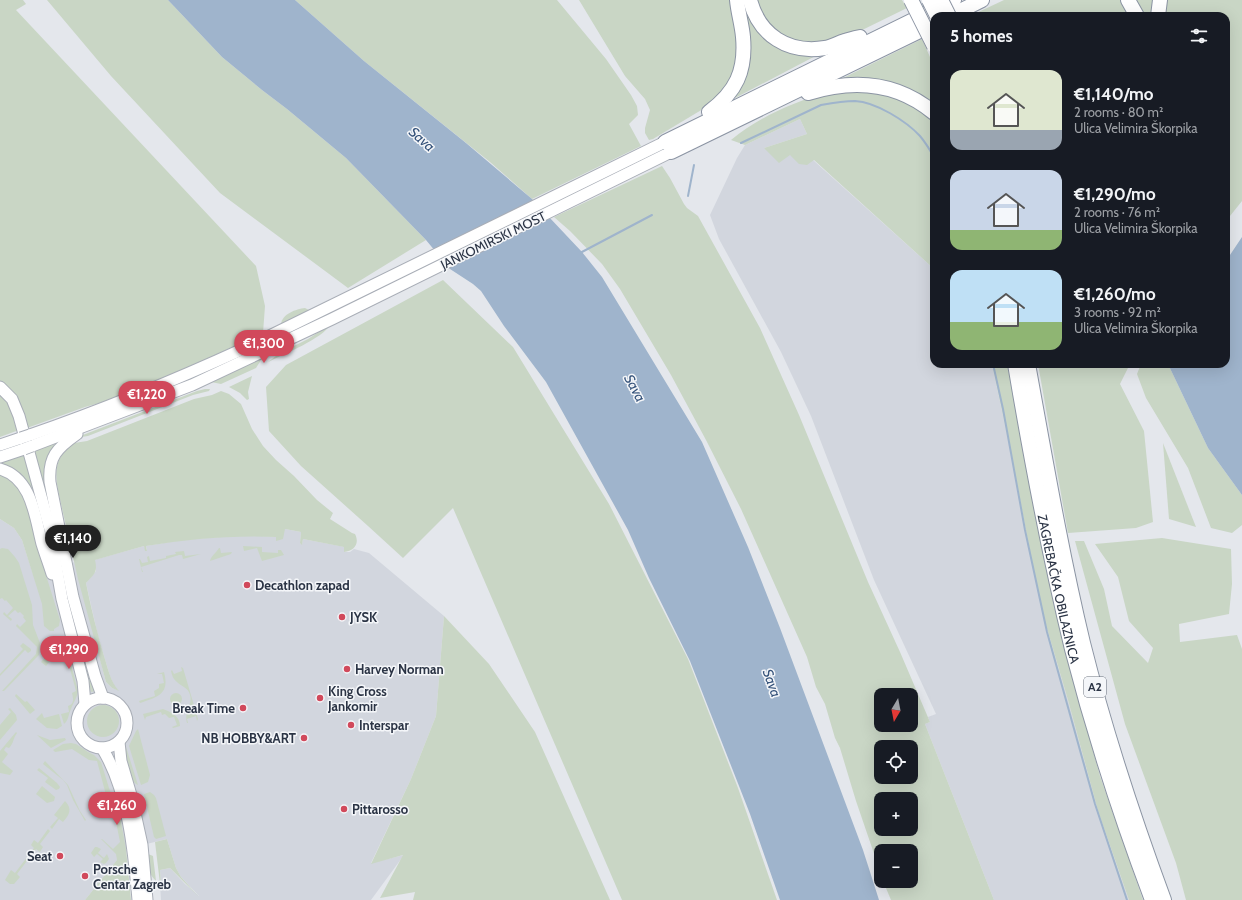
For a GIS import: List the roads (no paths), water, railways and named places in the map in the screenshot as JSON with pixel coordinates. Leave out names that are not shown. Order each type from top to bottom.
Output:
[{"type":"highway","points":[[670,144],[722,103],[734,87],[740,71],[743,48],[743,37],[737,0]]},
{"type":"highway","points":[[750,0],[753,10],[766,31],[783,43],[810,49],[827,48],[860,37]]},
{"type":"highway","points":[[911,0],[930,38]]},
{"type":"highway","points":[[929,0],[935,12]]},
{"type":"highway","points":[[754,105],[786,76],[860,37],[936,0]]},
{"type":"highway","points":[[941,0],[948,12]]},
{"type":"highway","points":[[754,105],[856,49],[954,0]]},
{"type":"highway","points":[[958,12],[982,0]]},
{"type":"highway","points":[[1128,0],[1135,12]]},
{"type":"highway","points":[[1158,12],[1160,0]]},
{"type":"highway","points":[[670,144],[930,26]]},
{"type":"highway","points":[[754,105],[825,88],[870,85],[898,92],[913,98],[930,110]]},
{"type":"highway","name":"ZAGREBAČKA OBILAZNICA","points":[[1016,368],[1041,508],[1072,648],[1106,769],[1152,900]]},
{"type":"highway","name":"ZAGREBAČKA OBILAZNICA","points":[[1029,368],[1055,512],[1085,650],[1126,793],[1164,900]]},
{"type":"main road","name":"JANKOMIRSKI MOST","points":[[27,442],[108,406],[200,369],[648,150],[670,144]]},
{"type":"main road","name":"JANKOMIRSKI MOST","points":[[92,424],[192,385],[332,319],[654,161],[670,144]]},
{"type":"main road","points":[[0,387],[12,399],[19,416],[50,529],[73,596]]},
{"type":"main road","points":[[1,445],[27,442],[92,424]]},
{"type":"main road","points":[[92,424],[60,447],[53,457],[50,466],[50,487],[73,596],[95,676],[103,698]]},
{"type":"main road","points":[[0,457],[27,442]]},
{"type":"main road","points":[[0,469],[11,473],[18,478],[28,494],[49,566],[62,599]]},
{"type":"main road","points":[[50,529],[62,599],[83,681],[86,704]]},
{"type":"main road","points":[[103,698],[110,699],[118,703],[126,715],[127,724],[126,731],[119,742],[102,748],[89,744],[80,735],[77,721],[79,713],[86,704],[94,699],[103,698]]},
{"type":"main road","points":[[119,742],[121,761],[131,795],[142,845],[147,900]]},
{"type":"main road","points":[[102,748],[114,770],[126,813],[134,858],[138,900]]},
{"type":"water","name":"Sava","points":[[168,0],[295,0],[364,61],[466,143],[532,199],[582,252],[602,277],[702,442],[748,547],[780,628],[863,850],[879,900],[780,900],[750,814],[690,661],[649,578],[628,530],[546,382],[504,326],[481,291],[450,269],[426,240],[346,158],[222,57]]},
{"type":"water","points":[[1242,237],[1242,495],[1208,448],[1170,368],[1230,368],[1230,255]]},
{"type":"waterway","points":[[741,143],[821,105],[855,101],[872,105],[890,113],[907,124],[920,136],[930,151]]},
{"type":"waterway","points":[[688,196],[694,165]]},
{"type":"waterway","points":[[580,253],[652,215]]},
{"type":"waterway","points":[[994,368],[1003,409],[1025,530],[1047,632],[1095,804],[1127,900]]},
{"type":"place","name":"Decathlon zapad","points":[[247,585]]},
{"type":"place","name":"JYSK","points":[[342,617]]},
{"type":"place","name":"Harvey Norman","points":[[347,669]]},
{"type":"place","name":"King Cross Jankomir","points":[[320,698]]},
{"type":"place","name":"Break Time","points":[[243,708]]},
{"type":"place","name":"Interspar","points":[[351,725]]},
{"type":"place","name":"NB HOBBY&ART","points":[[304,738]]},
{"type":"place","name":"Pittarosso","points":[[344,809]]},
{"type":"place","name":"Seat","points":[[60,856]]},
{"type":"place","name":"Porsche Centar Zagreb","points":[[85,876]]}]
